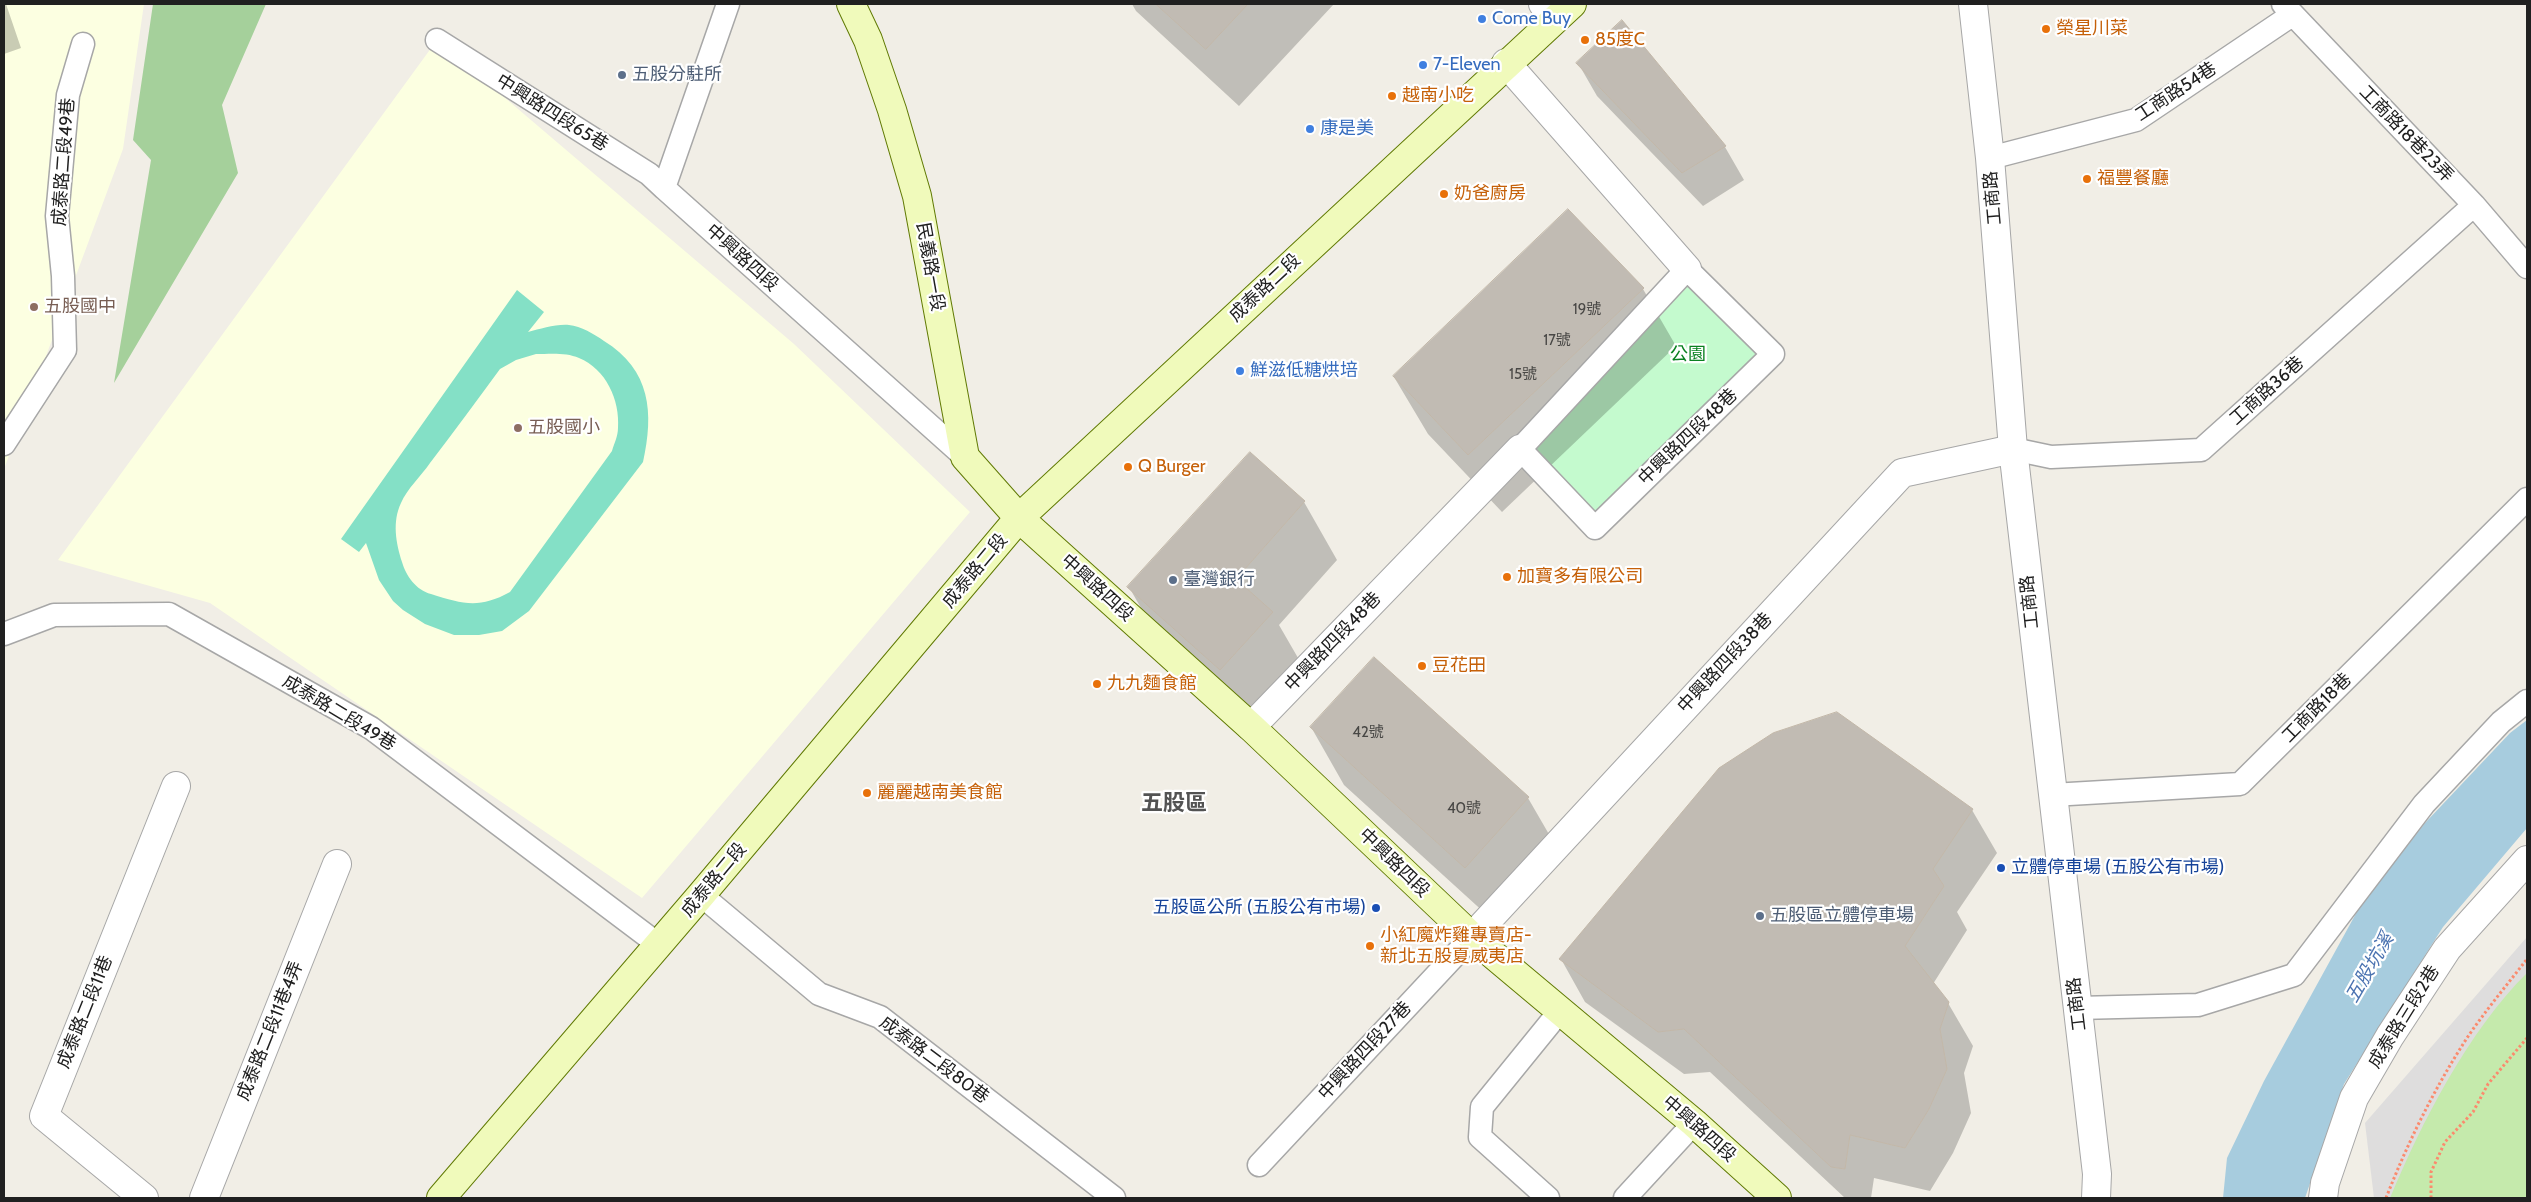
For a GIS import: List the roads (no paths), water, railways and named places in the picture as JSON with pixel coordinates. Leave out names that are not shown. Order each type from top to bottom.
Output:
[{"type":"main road","name":"民義路一段","points":[[851,4],[868,40],[889,101],[917,196],[965,457]]},
{"type":"main road","name":"成泰路二段","points":[[441,1198],[701,895],[1019,518],[1506,63],[1557,8]]},
{"type":"main road","points":[[965,457],[1019,518]]},
{"type":"main road","name":"中興路四段","points":[[1019,518],[1251,727],[1472,936],[1694,1124],[1777,1198]]},
{"type":"street","name":"工商路","points":[[1973,4],[1990,158],[2013,450],[2097,1174],[2096,1198]]},
{"type":"street","name":"中興路四段48巷","points":[[1506,63],[1687,270]]},
{"type":"street","name":"中興路四段48巷","points":[[1251,727],[1520,449]]},
{"type":"street","name":"中興路四段38巷","points":[[1472,936],[1902,472],[2013,450]]},
{"type":"street","name":"成泰路二段11巷","points":[[144,1198],[44,1116],[176,786]]},
{"type":"street","name":"成泰路三段2巷","points":[[2323,1198],[2325,1183],[2354,1098],[2390,1036],[2446,949],[2527,860]]},
{"type":"street","name":"成泰路二段11巷4弄","points":[[204,1198],[337,864]]},
{"type":"lane","points":[[664,188],[728,4]]},
{"type":"lane","name":"工商路54巷","points":[[1990,158],[2136,120],[2288,9]]},
{"type":"lane","name":"工商路18巷23弄","points":[[2288,9],[2474,205],[2527,267]]},
{"type":"lane","name":"中興路四段65巷","points":[[438,40],[649,174],[664,188]]},
{"type":"lane","name":"成泰路二段49巷","points":[[4,444],[64,350],[63,276],[57,216],[68,95],[83,44]]},
{"type":"lane","name":"中興路四段","points":[[664,188],[965,457]]},
{"type":"lane","name":"工商路36巷","points":[[2013,450],[2051,457],[2201,450],[2474,205]]},
{"type":"lane","name":"中興路四段48巷","points":[[1687,270],[1773,354],[1595,528],[1520,449],[1687,270]]},
{"type":"lane","name":"工商路18巷","points":[[2052,795],[2240,784],[2527,498]]},
{"type":"lane","name":"成泰路二段49巷","points":[[4,634],[54,615],[169,614],[371,728],[658,945]]},
{"type":"lane","points":[[2078,1008],[2198,1005],[2294,975],[2424,804],[2501,722],[2527,701]]},
{"type":"lane","name":"成泰路二段80巷","points":[[701,895],[819,994],[880,1017],[1114,1198]]},
{"type":"lane","name":"中興路四段27巷","points":[[1259,1165],[1472,936]]},
{"type":"lane","points":[[1548,1198],[1480,1137],[1482,1108],[1560,1011]]},
{"type":"lane","points":[[1625,1198],[1694,1124]]},
{"type":"water","name":"五股坑溪","points":[[2527,720],[2527,828],[2443,927],[2344,1084],[2305,1198],[2223,1198],[2227,1158],[2264,1081],[2359,908],[2425,823],[2510,733]]},
{"type":"place","name":"Come Buy","points":[[1482,19]]},
{"type":"place","name":"榮星川菜","points":[[2046,29]]},
{"type":"place","name":"85度C","points":[[1585,40]]},
{"type":"place","name":"7-Eleven","points":[[1423,65]]},
{"type":"place","name":"五股分駐所","points":[[622,75]]},
{"type":"place","name":"越南小吃","points":[[1392,96]]},
{"type":"place","name":"康是美","points":[[1310,129]]},
{"type":"place","name":"福豐餐廳","points":[[2087,179]]},
{"type":"place","name":"奶爸廚房","points":[[1444,194]]},
{"type":"place","name":"五股國中","points":[[34,307]]},
{"type":"place","name":"鮮滋低糖烘培","points":[[1240,371]]},
{"type":"place","name":"五股國小","points":[[518,428]]},
{"type":"place","name":"Q Burger","points":[[1128,467]]},
{"type":"place","name":"加寶多有限公司","points":[[1507,577]]},
{"type":"place","name":"臺灣銀行","points":[[1173,580]]},
{"type":"place","name":"豆花田","points":[[1422,666]]},
{"type":"place","name":"九九麵食館","points":[[1097,684]]},
{"type":"place","name":"麗麗越南美食館","points":[[867,793]]},
{"type":"place","name":"立體停車場 (五股公有市場)","points":[[2001,868]]},
{"type":"place","name":"五股區公所 (五股公有市場)","points":[[1376,908]]},
{"type":"place","name":"五股區立體停車場","points":[[1760,916]]},
{"type":"place","name":"小紅魔炸雞專賣店- 新北五股夏威夷店","points":[[1370,946]]},
{"type":"district","name":"五股區","points":[[1174,804]]},
{"type":"park label","name":"公園","points":[[1688,355]]}]
